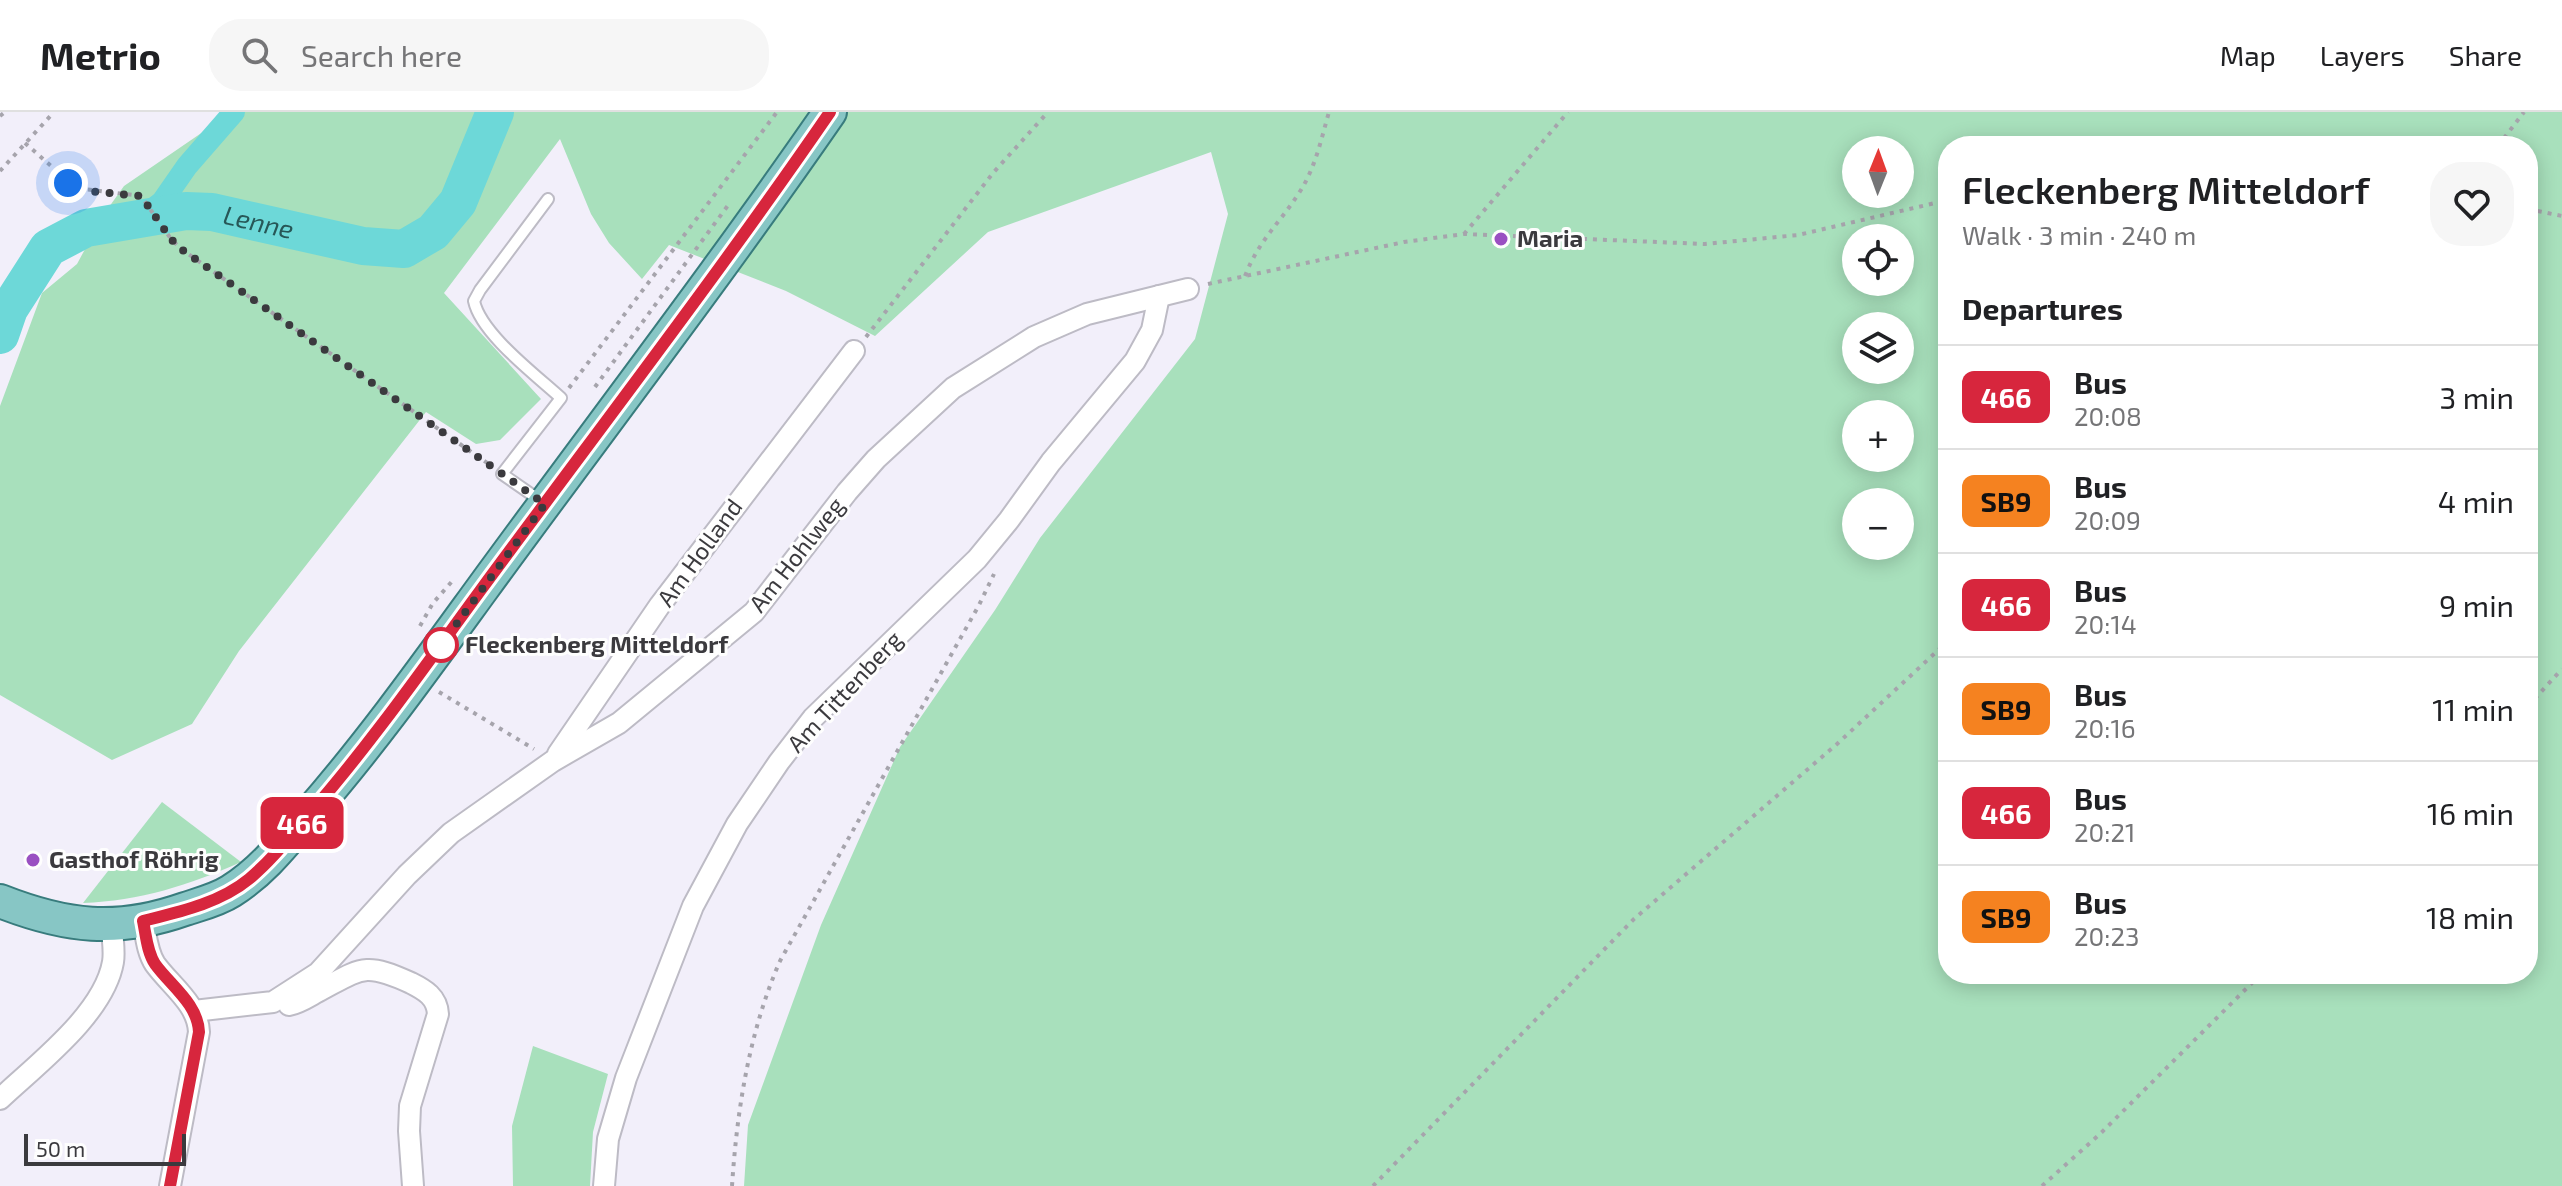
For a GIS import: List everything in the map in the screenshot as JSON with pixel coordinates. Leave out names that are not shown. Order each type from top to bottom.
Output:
[{"type":"main road","points":[[0,901],[54,920],[79,924],[128,923],[228,893],[278,851],[403,698],[719,272],[830,112]]},
{"type":"street","name":"Am Hohlweg","points":[[194,1011],[273,1002],[318,973],[407,875],[451,833],[553,761],[619,723],[754,612],[876,459],[953,388],[1047,331],[1087,314],[1188,289]]},
{"type":"street","name":"Am Tittenberg","points":[[604,1186],[608,1139],[626,1078],[693,906],[737,824],[813,718],[977,559],[1009,520],[1051,462],[1135,361],[1152,330],[1159,296]]},
{"type":"street","name":"Am Holland","points":[[553,761],[660,605],[854,351]]},
{"type":"street","points":[[128,923],[154,963],[199,1021],[170,1186]]},
{"type":"street","points":[[0,1099],[63,1040],[102,990],[128,923]]},
{"type":"street","points":[[273,1002],[292,1005],[352,973],[369,969],[385,971],[433,997],[438,1005],[438,1014],[409,1119],[413,1186]]},
{"type":"lane","points":[[545,504],[502,474],[561,398],[494,335],[474,301],[548,199]]},
{"type":"path","points":[[0,116],[5,112]]},
{"type":"path","points":[[0,171],[54,112]]},
{"type":"path","points":[[561,398],[777,112]]},
{"type":"path","points":[[854,351],[993,173],[1048,112]]},
{"type":"path","points":[[1245,276],[1255,252],[1307,181],[1329,112]]},
{"type":"path","points":[[1464,234],[1568,112]]},
{"type":"path","points":[[2506,136],[2524,112]]},
{"type":"path","points":[[25,143],[76,188],[122,192],[145,199],[171,239],[502,474]]},
{"type":"path","points":[[589,395],[736,195]]},
{"type":"path","points":[[1188,289],[1404,242],[1464,234],[1705,244],[1798,235],[1938,202]]},
{"type":"path","points":[[2538,211],[2562,216]]},
{"type":"path","points":[[732,1186],[736,1131],[749,1060],[774,974],[995,571]]},
{"type":"path","points":[[417,633],[433,603],[452,581]]},
{"type":"path","points":[[1373,1186],[1634,919],[1837,744],[1938,650]]},
{"type":"path","points":[[2538,695],[2562,669]]},
{"type":"path","points":[[434,688],[553,761]]},
{"type":"path","points":[[2042,1186],[2101,1133],[2251,984]]},
{"type":"green space","points":[[232,112],[2562,112],[2562,1186],[744,1186],[748,1125],[821,925],[900,747],[995,610],[1040,538],[1195,339],[1228,214],[1211,152],[988,232],[875,336],[786,291],[669,245],[642,279],[609,243],[591,214],[560,139],[444,293],[541,399],[500,440],[476,444],[426,412],[239,651],[192,724],[112,760],[0,695],[0,406],[42,293],[77,264],[104,214],[124,186]]},
{"type":"green space","points":[[162,802],[241,862],[164,890],[124,899],[83,903]]},
{"type":"green space","points":[[533,1046],[608,1074],[593,1132],[590,1186],[513,1186],[512,1126]]},
{"type":"waterway","points":[[139,220],[162,202],[187,166],[234,112]]},
{"type":"waterway","name":"Lenne","points":[[0,335],[9,309],[48,248],[86,228],[186,211],[212,212],[363,246],[404,249],[433,232],[458,202],[495,112]]},
{"type":"bus line","name":"466","points":[[170,1186],[199,1021],[154,963],[143,921],[166,916],[228,893],[263,866],[324,798],[403,698],[719,272],[830,112]]},
{"type":"place","name":"Maria","points":[[1501,239]]},
{"type":"place","name":"Fleckenberg Mitteldorf","points":[[441,645]]},
{"type":"place","name":"Gasthof Röhrig","points":[[33,860]]},
{"type":"route","points":[[68,183],[88,191],[141,196],[181,249],[545,504],[441,645]]}]
